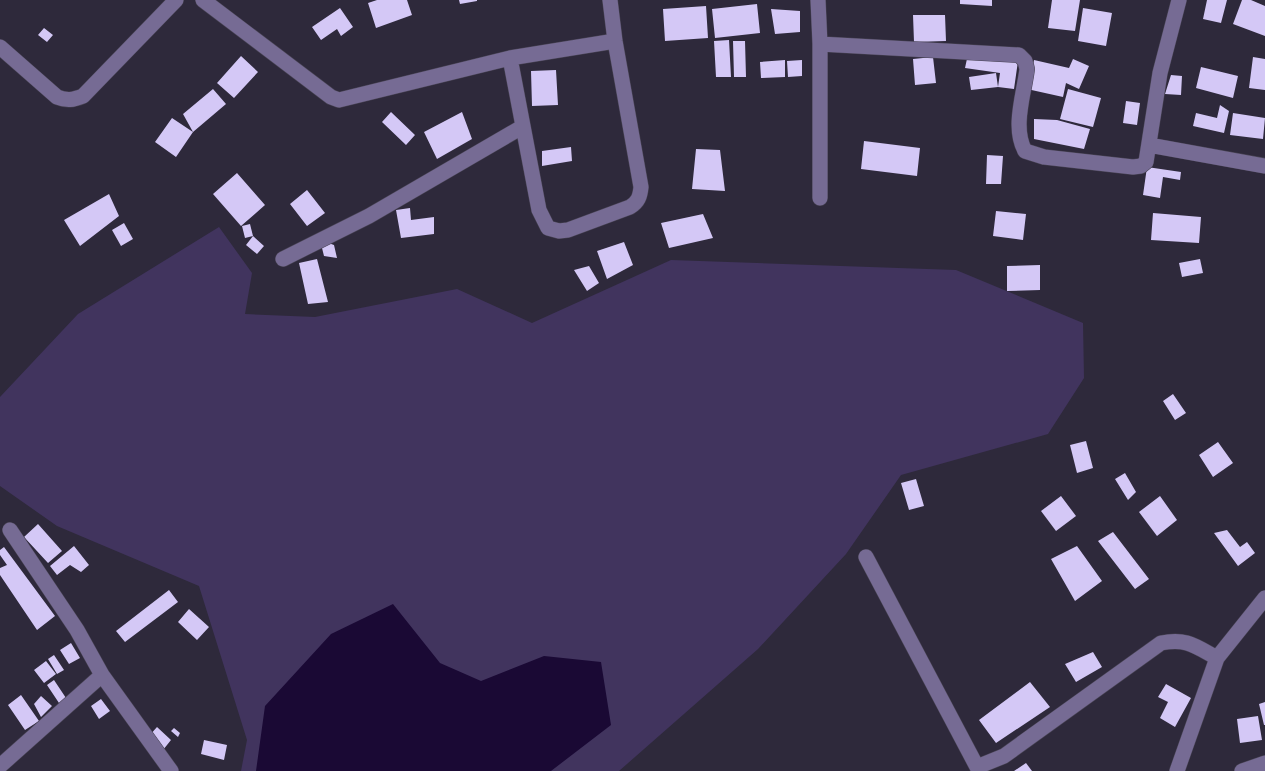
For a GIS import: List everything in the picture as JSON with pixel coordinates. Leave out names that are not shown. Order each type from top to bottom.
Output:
[{"type":"street","points":[[0,47],[57,97],[75,100],[83,96],[176,0]]},
{"type":"street","points":[[203,0],[331,97],[339,100],[510,58],[615,41]]},
{"type":"street","points":[[510,58],[539,210],[549,228],[559,231],[568,230],[637,203],[641,187],[610,0]]},
{"type":"street","points":[[818,0],[820,198]]},
{"type":"street","points":[[820,44],[1019,55],[1025,61],[1027,69],[1019,129],[1020,142],[1025,151],[1044,158],[1133,167],[1141,166],[1146,162],[1161,73],[1179,0]]},
{"type":"street","points":[[283,259],[369,216],[522,127]]},
{"type":"street","points":[[1149,145],[1265,166]]},
{"type":"street","points":[[10,530],[77,630],[102,675],[171,771]]},
{"type":"street","points":[[866,557],[978,769],[1004,756],[1161,643],[1176,640],[1187,642],[1217,657]]},
{"type":"street","points":[[1177,771],[1217,657],[1265,598]]},
{"type":"street","points":[[0,766],[102,675]]},
{"type":"street","points":[[1242,771],[1265,764]]},
{"type":"shaded area","points":[[219,227],[252,273],[245,314],[315,317],[457,289],[532,323],[671,260],[956,270],[1083,323],[1084,378],[1048,434],[901,475],[846,554],[758,649],[619,771],[241,771],[247,740],[199,586],[57,526],[0,486],[0,397],[78,314]]},
{"type":"shaded area","points":[[393,604],[440,663],[481,681],[544,656],[601,662],[611,725],[551,771],[256,771],[265,706],[331,634]]},
{"type":"building","points":[[377,0],[407,0],[412,15],[376,28],[368,3]]},
{"type":"building","points":[[459,0],[477,0],[477,1],[460,4]]},
{"type":"building","points":[[960,0],[992,0],[992,6],[960,4]]},
{"type":"building","points":[[1052,0],[1080,0],[1075,31],[1048,28]]},
{"type":"building","points":[[1207,0],[1227,0],[1221,23],[1203,19]]},
{"type":"building","points":[[1242,0],[1251,0],[1265,6],[1265,36],[1233,24]]},
{"type":"building","points":[[757,4],[760,33],[715,38],[712,9]]},
{"type":"building","points":[[706,6],[708,38],[665,41],[663,9]]},
{"type":"building","points":[[340,8],[353,27],[341,36],[337,29],[321,40],[312,27]]},
{"type":"building","points":[[1083,8],[1112,13],[1106,46],[1078,41]]},
{"type":"building","points":[[771,9],[800,11],[800,32],[775,34]]},
{"type":"building","points":[[913,15],[945,15],[946,41],[914,42]]},
{"type":"building","points":[[44,28],[53,35],[47,42],[38,35]]},
{"type":"building","points":[[729,40],[731,77],[716,77],[714,41]]},
{"type":"building","points":[[733,41],[745,41],[746,77],[734,77]]},
{"type":"building","points":[[968,54],[1018,61],[1014,89],[998,87],[1000,73],[965,68]]},
{"type":"building","points":[[241,56],[258,72],[234,98],[217,83]]},
{"type":"building","points":[[933,57],[936,83],[915,85],[913,59]]},
{"type":"building","points":[[1253,57],[1265,59],[1265,90],[1249,88]]},
{"type":"building","points":[[1073,59],[1089,66],[1079,89],[1066,83],[1063,97],[1027,89],[1034,60],[1069,68]]},
{"type":"building","points":[[785,60],[785,77],[761,78],[760,62]]},
{"type":"building","points":[[802,60],[802,76],[788,77],[787,61]]},
{"type":"building","points":[[1201,67],[1238,76],[1233,98],[1196,88]]},
{"type":"building","points":[[556,70],[558,105],[532,106],[531,71]]},
{"type":"building","points":[[996,73],[998,87],[971,90],[969,77]]},
{"type":"building","points":[[1171,75],[1182,76],[1181,95],[1165,94]]},
{"type":"building","points":[[213,89],[226,104],[193,132],[183,114]]},
{"type":"building","points":[[1068,89],[1101,98],[1093,127],[1060,119]]},
{"type":"building","points":[[1126,101],[1140,103],[1137,125],[1123,123]]},
{"type":"building","points":[[1220,105],[1229,111],[1224,133],[1193,126],[1196,113],[1217,118]]},
{"type":"building","points":[[391,112],[415,135],[406,145],[382,122]]},
{"type":"building","points":[[462,112],[472,139],[437,159],[424,132]]},
{"type":"building","points":[[1233,113],[1265,118],[1263,139],[1230,135]]},
{"type":"building","points":[[172,118],[193,132],[176,157],[155,142]]},
{"type":"building","points":[[1034,119],[1057,120],[1090,129],[1084,149],[1034,139]]},
{"type":"building","points":[[864,141],[920,148],[917,176],[861,169]]},
{"type":"building","points":[[571,147],[572,161],[542,166],[542,151]]},
{"type":"building","points":[[696,149],[720,150],[725,191],[692,189]]},
{"type":"building","points":[[987,155],[1003,156],[1001,184],[986,184]]},
{"type":"building","points":[[1147,167],[1181,172],[1180,180],[1163,177],[1160,198],[1143,195]]},
{"type":"building","points":[[237,173],[265,205],[241,226],[213,194]]},
{"type":"building","points":[[307,190],[325,213],[307,226],[290,204]]},
{"type":"building","points":[[109,194],[119,216],[80,246],[64,220]]},
{"type":"building","points":[[410,208],[411,220],[434,217],[434,234],[401,238],[396,210]]},
{"type":"building","points":[[996,211],[1026,214],[1023,240],[993,236]]},
{"type":"building","points":[[1153,213],[1201,217],[1199,243],[1151,240]]},
{"type":"building","points":[[703,214],[713,238],[669,248],[661,223]]},
{"type":"building","points":[[124,223],[133,239],[121,246],[112,230]]},
{"type":"building","points":[[250,224],[253,236],[245,238],[242,226]]},
{"type":"building","points":[[253,236],[264,246],[257,254],[246,245]]},
{"type":"building","points":[[320,240],[334,245],[337,258],[324,256]]},
{"type":"building","points":[[624,242],[633,265],[607,279],[597,251]]},
{"type":"building","points":[[317,259],[328,302],[308,304],[299,263]]},
{"type":"building","points":[[1200,259],[1203,273],[1182,277],[1179,263]]},
{"type":"building","points":[[1040,265],[1040,290],[1007,291],[1007,266]]},
{"type":"building","points":[[589,266],[599,283],[587,291],[574,270]]},
{"type":"building","points":[[1173,394],[1186,413],[1175,420],[1163,401]]},
{"type":"building","points":[[1086,441],[1093,468],[1077,473],[1070,445]]},
{"type":"building","points":[[1218,442],[1233,463],[1213,477],[1199,455]]},
{"type":"building","points":[[1125,473],[1136,492],[1128,500],[1115,479]]},
{"type":"building","points":[[916,479],[924,506],[909,510],[901,483]]},
{"type":"building","points":[[1061,496],[1076,516],[1056,531],[1041,511]]},
{"type":"building","points":[[1160,496],[1177,520],[1157,536],[1139,512]]},
{"type":"building","points":[[38,524],[62,551],[48,563],[24,537]]},
{"type":"building","points":[[1227,530],[1240,547],[1247,542],[1255,553],[1238,566],[1214,533]]},
{"type":"building","points":[[1113,532],[1149,579],[1135,589],[1098,541]]},
{"type":"building","points":[[74,546],[89,565],[81,572],[70,565],[57,575],[50,566]]},
{"type":"building","points":[[1077,546],[1102,581],[1075,601],[1051,559]]},
{"type":"building","points":[[4,547],[55,616],[37,630],[0,575],[0,568],[7,565],[0,555],[0,550]]},
{"type":"building","points":[[169,590],[178,602],[125,642],[116,631]]},
{"type":"building","points":[[189,609],[209,627],[197,640],[178,622]]},
{"type":"building","points":[[71,643],[80,658],[69,664],[60,650]]},
{"type":"building","points":[[1093,652],[1102,667],[1076,682],[1065,664]]},
{"type":"building","points":[[54,655],[64,670],[57,674],[48,659]]},
{"type":"building","points":[[46,661],[56,674],[44,683],[34,670]]},
{"type":"building","points":[[54,680],[68,701],[61,706],[47,685]]},
{"type":"building","points":[[1030,682],[1050,707],[996,743],[979,720]]},
{"type":"building","points":[[1166,684],[1191,698],[1175,727],[1160,718],[1168,702],[1158,697]]},
{"type":"building","points":[[21,695],[39,721],[25,730],[8,705]]},
{"type":"building","points":[[41,696],[52,706],[41,717],[34,704]]},
{"type":"building","points":[[101,699],[110,711],[99,719],[91,706]]},
{"type":"building","points":[[1265,702],[1265,725],[1264,725],[1259,704]]},
{"type":"building","points":[[1258,716],[1262,740],[1240,743],[1237,719]]},
{"type":"building","points":[[157,727],[171,740],[163,750],[149,736]]},
{"type":"building","points":[[174,728],[180,733],[178,737],[171,731]]},
{"type":"building","points":[[204,740],[227,745],[224,760],[201,754]]},
{"type":"building","points":[[1026,763],[1032,771],[1014,771]]}]
